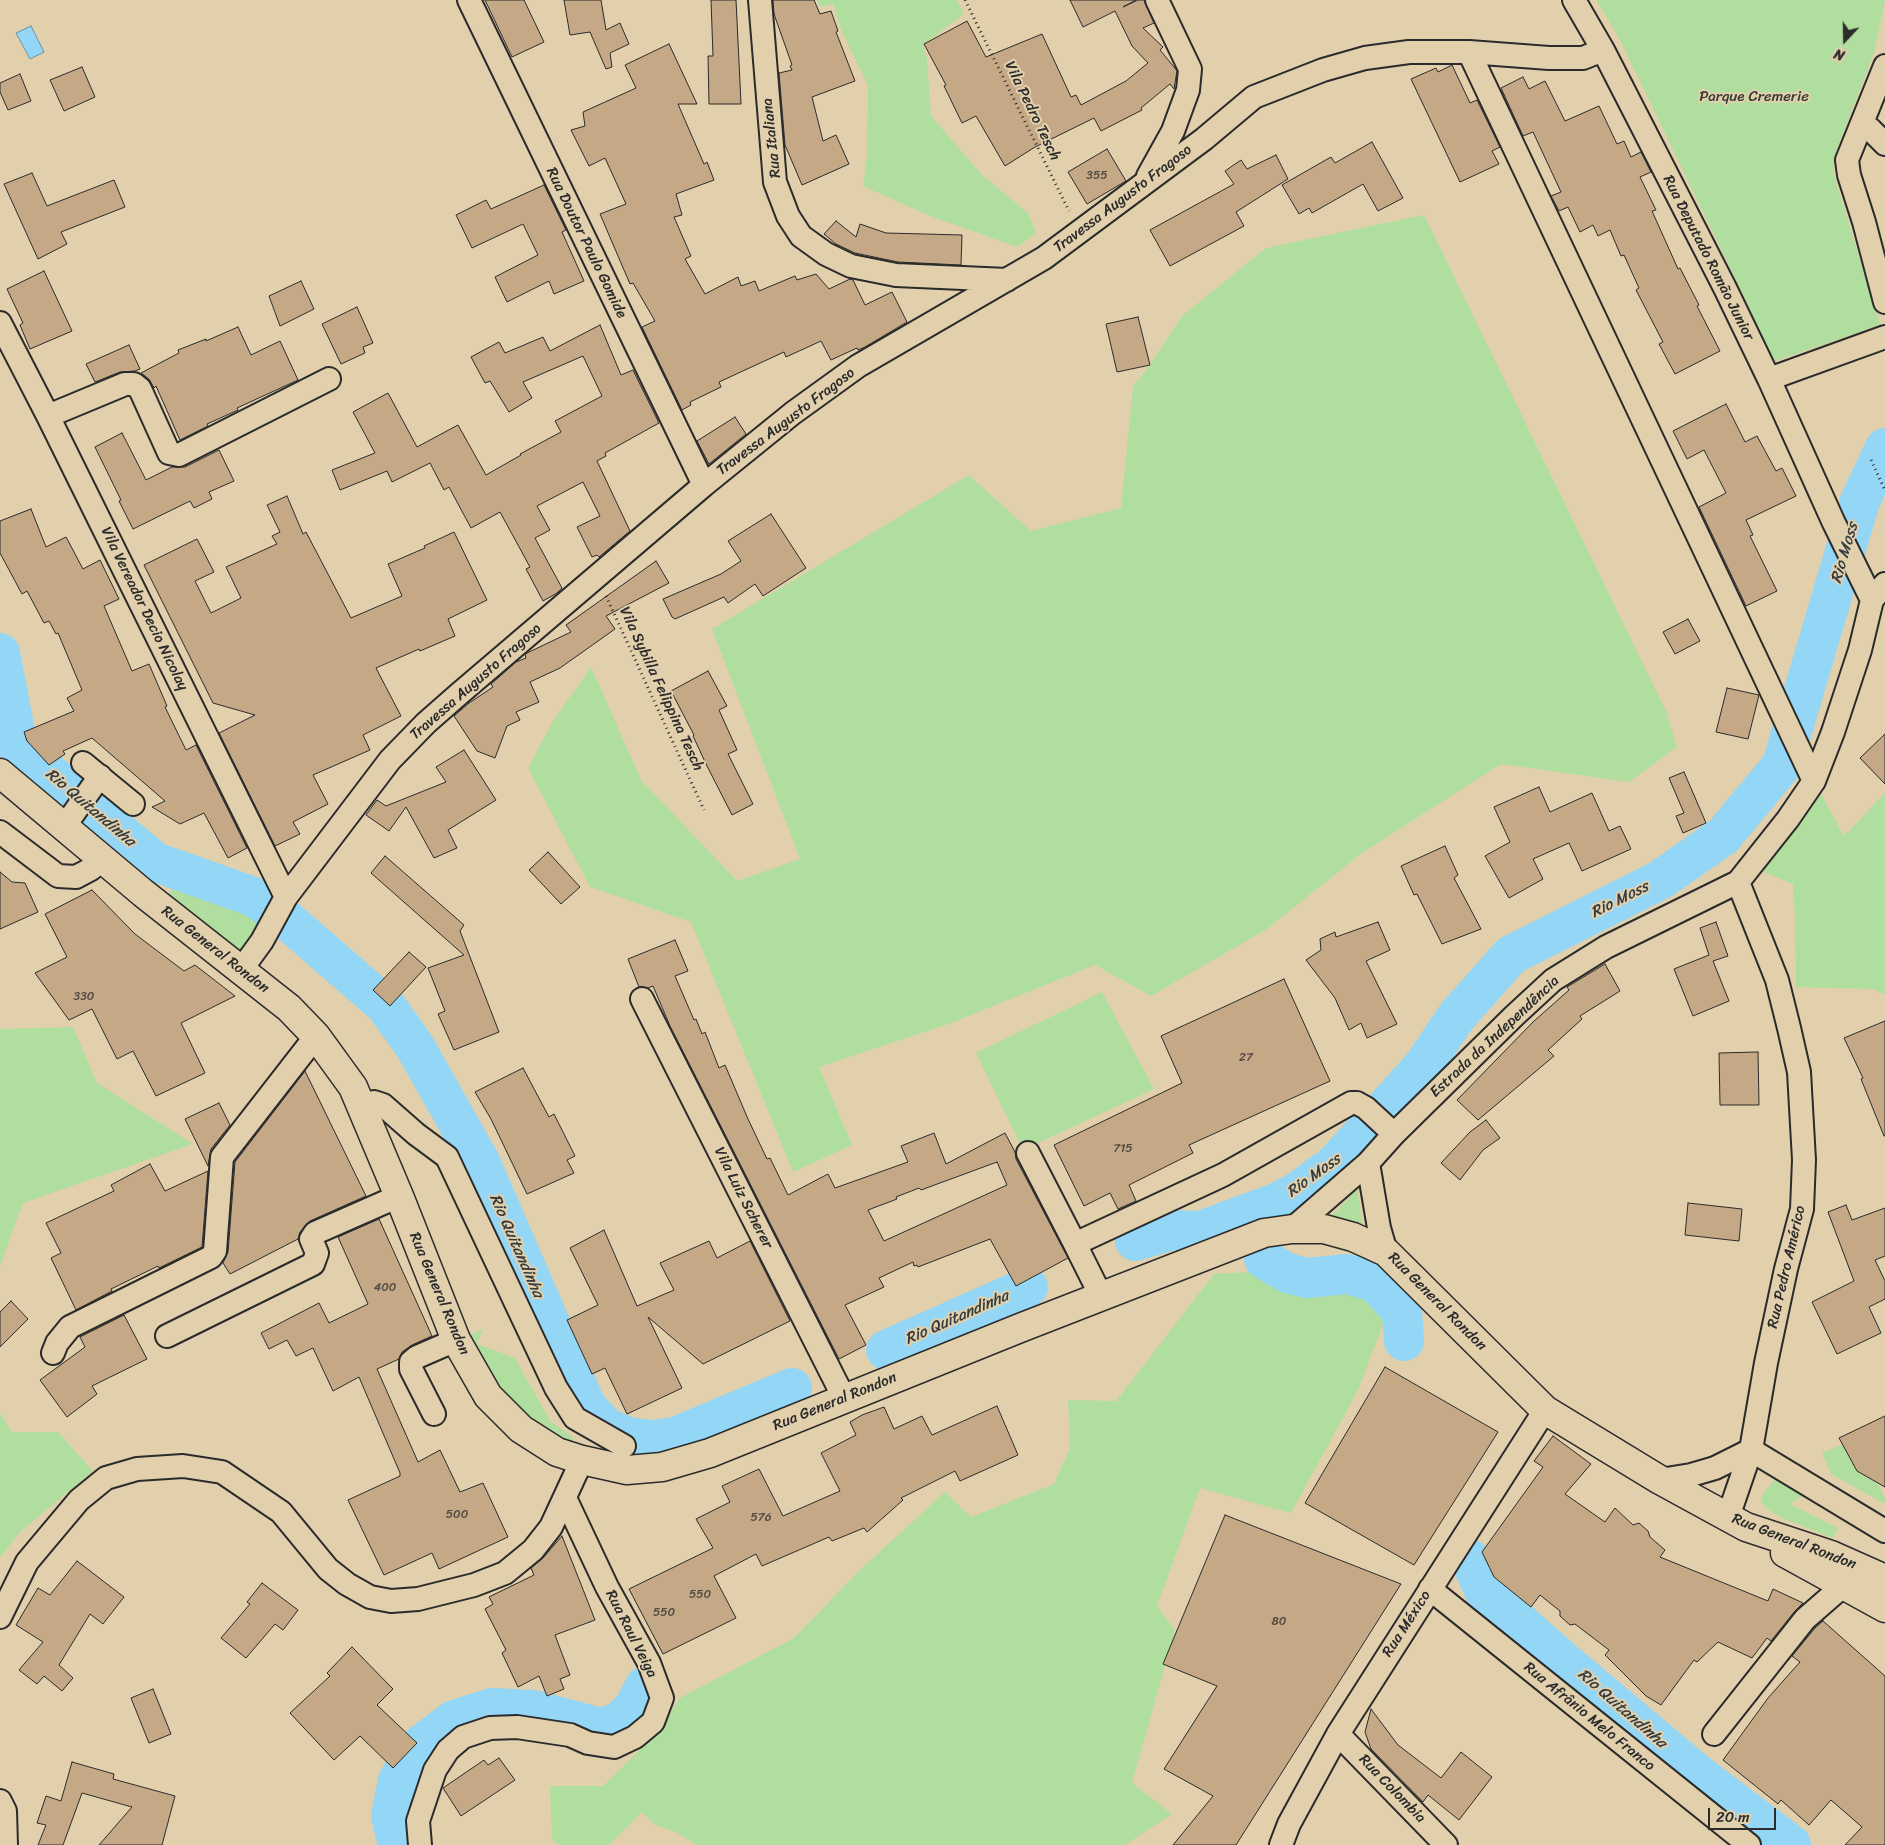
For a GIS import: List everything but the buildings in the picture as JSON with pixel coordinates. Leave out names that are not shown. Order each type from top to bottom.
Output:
[{"type":"main road","name":"Rua General Rondon","points":[[0,773],[102,859],[289,1008],[316,1036],[353,1087],[399,1196],[456,1340],[488,1396],[521,1429],[557,1452],[582,1460],[627,1470],[662,1466],[710,1452],[1264,1233],[1292,1229],[1324,1229],[1353,1236],[1386,1252],[1545,1410],[1660,1480],[1737,1522],[1772,1546],[1885,1608]]},
{"type":"main road","name":"Rua General Rondon","points":[[1737,1522],[1831,1555],[1885,1579]]},
{"type":"street","name":"Rua Doutor Paulo Gomide","points":[[469,0],[704,485]]},
{"type":"street","name":"Rua Italiana","points":[[760,0],[775,182],[788,216],[801,236],[826,254],[851,266],[896,275],[1007,280]]},
{"type":"street","points":[[1144,184],[1173,131],[1188,90],[1190,70],[1157,0]]},
{"type":"street","name":"Rua Deputado Romão Junior","points":[[1574,0],[1603,50],[1725,288],[1769,379],[1833,521],[1876,594]]},
{"type":"street","name":"Travessa Augusto Fragoso","points":[[241,970],[262,941],[286,897],[390,760],[426,722],[704,485],[793,413],[858,366],[1044,258],[1204,139],[1254,97],[1323,70],[1364,58],[1409,52],[1469,52],[1549,58],[1583,58],[1603,50]]},
{"type":"street","points":[[1469,52],[1814,780]]},
{"type":"street","points":[[1885,66],[1847,160],[1849,175],[1864,222],[1885,302]]},
{"type":"street","points":[[1861,126],[1870,129],[1885,144]]},
{"type":"street","name":"Vila Vereador Decio Nicolay","points":[[0,323],[286,897]]},
{"type":"street","points":[[1769,379],[1885,337]]},
{"type":"street","points":[[48,416],[125,384],[134,384],[140,389],[169,453],[179,454],[328,379]]},
{"type":"street","name":"Estrada da Independência","points":[[1292,1229],[1368,1162],[1383,1123],[1514,1016],[1553,980],[1606,947],[1738,882],[1788,818],[1814,780],[1833,732],[1876,594]]},
{"type":"street","points":[[64,826],[91,776],[133,804]]},
{"type":"street","points":[[0,832],[58,876],[76,877],[91,869],[102,859]]},
{"type":"street","name":"Rua Pedro Américo","points":[[1737,1522],[1766,1363],[1786,1269],[1802,1209],[1804,1160],[1799,1072],[1789,1028],[1777,980],[1738,882]]},
{"type":"street","name":"Vila Luiz Scherer","points":[[642,999],[844,1398]]},
{"type":"street","points":[[53,1353],[57,1343],[70,1327],[211,1257],[215,1251],[222,1157],[316,1036]]},
{"type":"street","points":[[362,1106],[374,1102],[383,1105],[416,1134],[447,1157],[556,1388],[575,1418],[624,1446]]},
{"type":"street","points":[[1076,1246],[1079,1242],[1223,1176],[1351,1103],[1357,1104],[1383,1123]]},
{"type":"street","points":[[1028,1153],[1101,1296]]},
{"type":"street","points":[[1368,1162],[1379,1228],[1386,1252]]},
{"type":"street","points":[[167,1336],[313,1264],[317,1253],[311,1239],[315,1233],[399,1196]]},
{"type":"street","points":[[434,1414],[411,1369],[411,1362],[417,1357],[456,1340]]},
{"type":"street","name":"Rua México","points":[[1281,1845],[1289,1824],[1338,1734],[1545,1410]]},
{"type":"street","points":[[1660,1480],[1691,1475],[1715,1468],[1751,1450],[1885,1531]]},
{"type":"street","points":[[0,1617],[27,1562],[79,1500],[106,1478],[137,1469],[184,1466],[222,1472],[282,1512],[328,1569],[347,1584],[370,1597],[391,1601],[418,1599],[474,1586],[505,1573],[533,1550],[551,1527],[582,1460]]},
{"type":"street","name":"Rua Raul Veiga","points":[[420,1845],[418,1821],[434,1770],[448,1750],[463,1737],[490,1728],[517,1727],[570,1736],[588,1744],[614,1747],[635,1737],[653,1722],[662,1698],[649,1663],[607,1587],[565,1498]]},
{"type":"street","points":[[1714,1734],[1805,1619],[1833,1580]]},
{"type":"street","name":"Rua Afrânio Melo Franco","points":[[1430,1590],[1749,1845]]},
{"type":"street","name":"Rua Colombia","points":[[1338,1734],[1446,1845]]},
{"type":"street","points":[[0,1801],[5,1811],[6,1845]]},
{"type":"path","name":"Vila Pedro Tesch","points":[[965,0],[1079,232]]},
{"type":"path","points":[[1871,460],[1885,490]]},
{"type":"path","name":"Vila Sybilla Felippina Tesch","points":[[597,577],[704,810]]},
{"type":"green space","points":[[817,0],[957,0],[964,14],[923,45],[927,59],[931,116],[981,174],[1028,213],[1036,233],[1017,247],[930,216],[863,186],[867,155],[868,85],[842,32],[833,4],[820,7]]},
{"type":"green space","name":"Parque Cremerie","points":[[1596,0],[1885,0],[1874,53],[1835,154],[1834,175],[1880,325],[1775,361],[1619,38]]},
{"type":"green space","points":[[1424,215],[1666,711],[1677,747],[1629,782],[1501,764],[1362,853],[1267,929],[1151,996],[1095,965],[946,1025],[819,1067],[852,1145],[793,1172],[691,922],[590,887],[528,768],[553,721],[591,667],[641,780],[737,881],[800,859],[712,629],[969,475],[1031,531],[1121,508],[1133,386],[1150,365],[1182,316],[1266,248]]},
{"type":"green space","points":[[1816,785],[1844,836],[1885,793],[1885,995],[1873,989],[1796,987],[1793,884],[1756,869]]},
{"type":"green space","points":[[174,886],[241,907],[261,921],[240,956],[167,899]]},
{"type":"green space","points":[[1102,992],[1154,1089],[1023,1150],[976,1053]]},
{"type":"green space","points":[[73,1027],[97,1083],[193,1144],[23,1203],[0,1266],[0,1029]]},
{"type":"green space","points":[[1357,1189],[1363,1224],[1331,1217]]},
{"type":"green space","points":[[1304,1269],[1389,1309],[1358,1390],[1291,1513],[1200,1488],[1157,1606],[1175,1630],[1132,1783],[1172,1814],[1125,1845],[696,1845],[676,1832],[655,1825],[642,1812],[609,1845],[559,1845],[552,1840],[550,1786],[603,1786],[657,1733],[680,1698],[794,1638],[861,1569],[945,1492],[971,1517],[1054,1484],[1070,1448],[1068,1400],[1116,1401],[1214,1274]]},
{"type":"green space","points":[[483,1329],[477,1344],[515,1358],[551,1422],[574,1438],[570,1443],[543,1430],[495,1389],[471,1346],[470,1335]]},
{"type":"green space","points":[[0,1413],[12,1432],[58,1432],[93,1471],[20,1532],[0,1558]]},
{"type":"green space","points":[[1843,1444],[1857,1471],[1878,1484],[1885,1498],[1885,1504],[1831,1474],[1822,1453]]},
{"type":"green space","points":[[1775,1479],[1800,1487],[1802,1496],[1790,1504],[1838,1528],[1833,1538],[1782,1518],[1767,1509],[1761,1502],[1763,1494]]},
{"type":"water","points":[[31,26],[44,52],[30,59],[16,33]]},
{"type":"waterway","name":"Rio Moss","points":[[1135,1241],[1172,1230],[1200,1231],[1276,1203],[1299,1191],[1335,1164],[1424,1065],[1456,1017],[1511,955],[1660,880],[1723,836],[1782,765],[1860,501],[1885,448]]},
{"type":"waterway","name":"Rio Quitandinha","points":[[0,653],[18,747],[155,862],[254,897],[288,921],[385,1005],[414,1045],[480,1162],[586,1406],[605,1427],[628,1437],[652,1440],[675,1437],[792,1388]]},
{"type":"waterway","name":"Rio Quitandinha","points":[[1264,1259],[1287,1273],[1307,1278],[1347,1274],[1375,1282],[1402,1311],[1404,1341]]},
{"type":"waterway","name":"Rio Quitandinha","points":[[886,1350],[1028,1287]]},
{"type":"waterway","name":"Rio Quitandinha","points":[[1470,1559],[1485,1592],[1562,1660],[1700,1776],[1791,1845]]},
{"type":"waterway","points":[[398,1845],[391,1816],[398,1780],[420,1746],[454,1720],[492,1708],[534,1710],[601,1728],[620,1722],[634,1707],[645,1686]]}]
